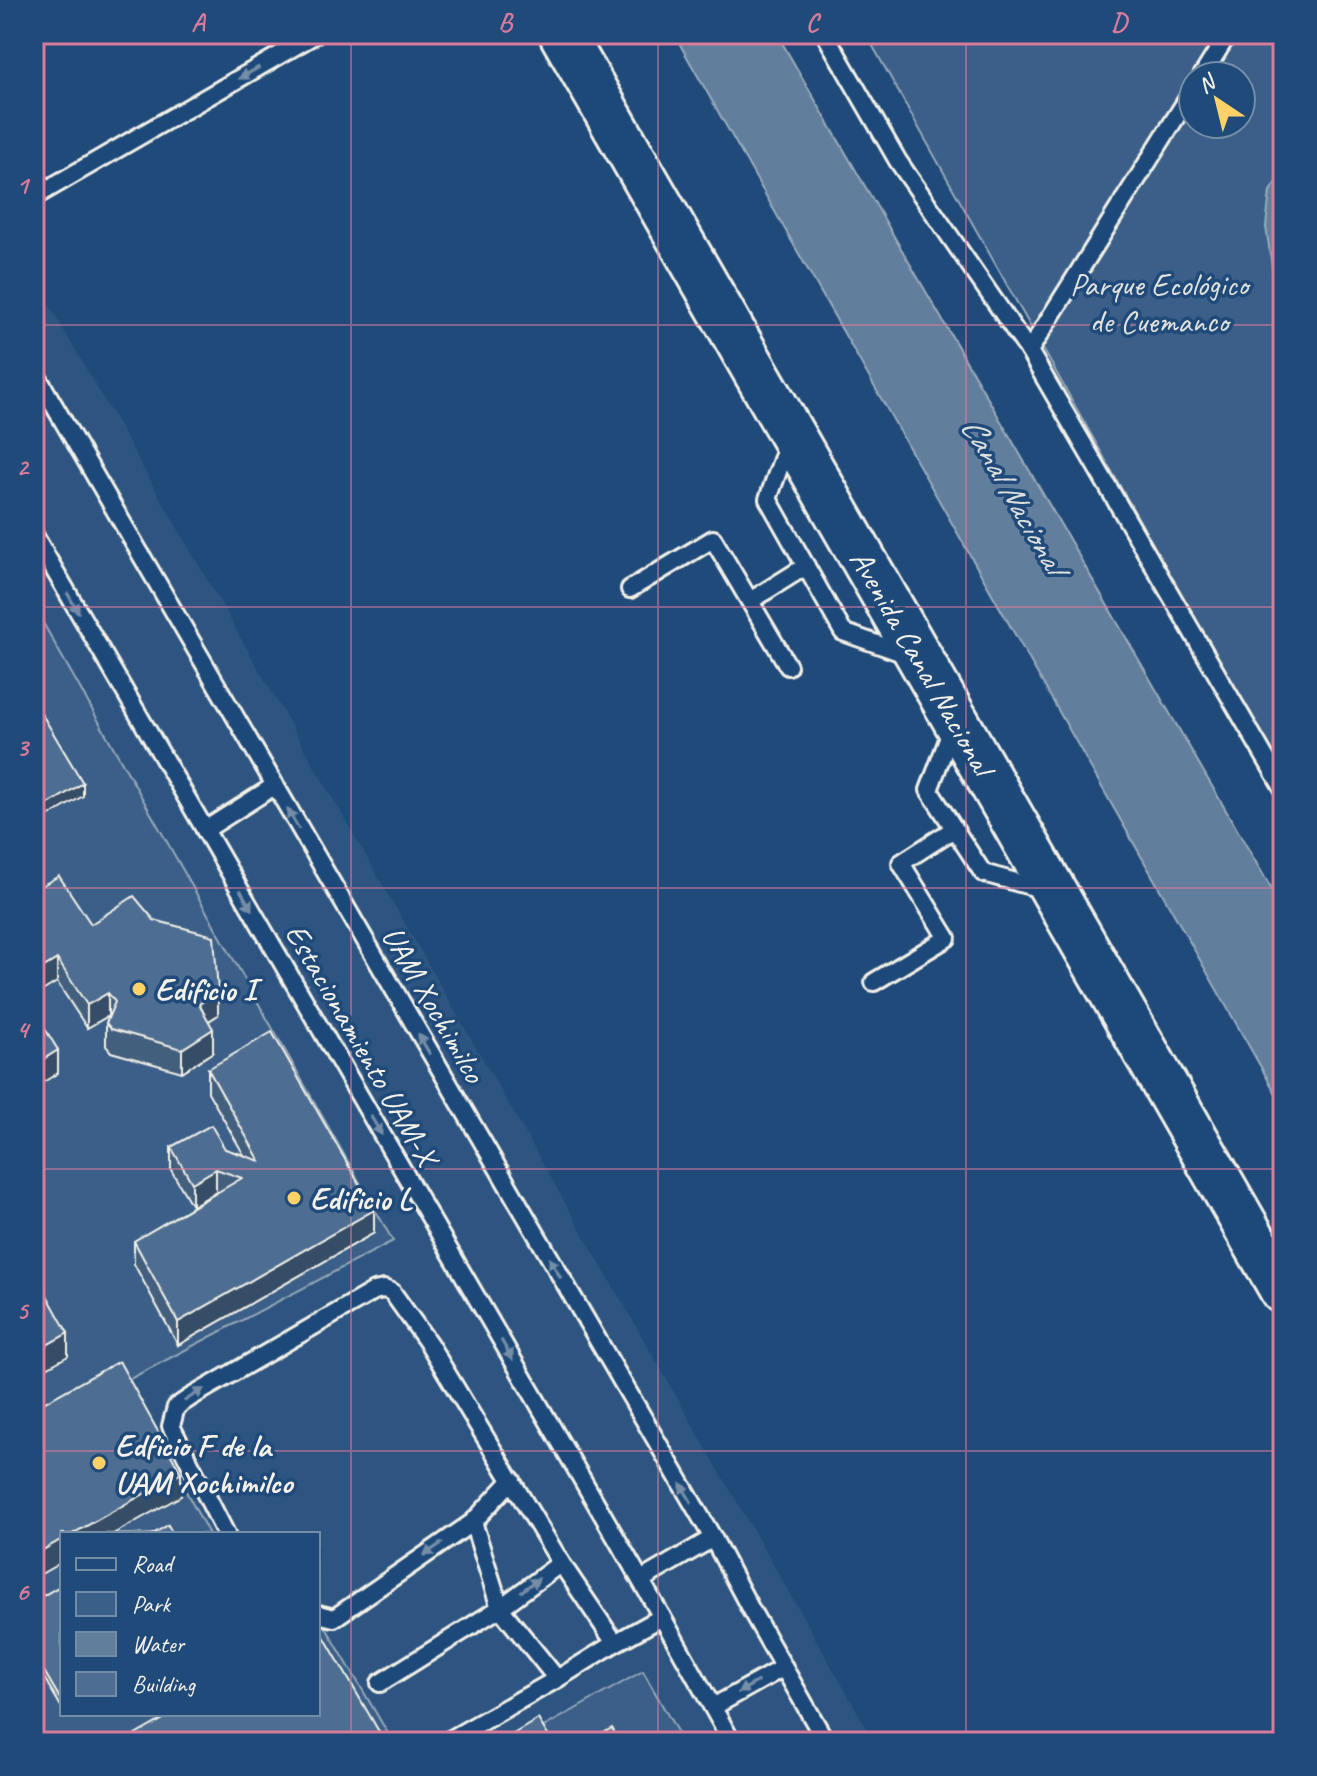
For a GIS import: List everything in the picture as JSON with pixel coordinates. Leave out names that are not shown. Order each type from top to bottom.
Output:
[{"type":"main road","name":"Avenida Canal Nacional","points":[[562,34],[1283,1291]]},
{"type":"lane","points":[[34,197],[316,34]]},
{"type":"lane","points":[[825,34],[898,161],[1029,351],[1283,788]]},
{"type":"lane","points":[[1212,60],[1228,34]]},
{"type":"lane","points":[[1029,351],[1177,115]]},
{"type":"lane","name":"UAM Xochimilco","points":[[34,371],[713,1538],[826,1742]]},
{"type":"lane","points":[[792,434],[768,499],[843,632],[921,660]]},
{"type":"lane","name":"Estacionamiento UAM-X","points":[[34,535],[713,1707]]},
{"type":"lane","points":[[630,589],[713,539],[788,666]]},
{"type":"lane","points":[[750,601],[806,566]]},
{"type":"lane","points":[[955,720],[929,790],[983,873],[1054,892]]},
{"type":"lane","points":[[205,830],[274,786]]},
{"type":"lane","points":[[874,982],[947,938],[901,863],[954,829]]},
{"type":"lane","points":[[225,1532],[171,1426],[176,1407],[374,1291],[384,1289],[392,1292],[429,1344],[561,1563],[615,1643]]},
{"type":"lane","points":[[320,1614],[334,1618],[473,1522],[512,1480]]},
{"type":"lane","points":[[473,1522],[500,1608],[557,1679]]},
{"type":"lane","points":[[641,1580],[713,1538]]},
{"type":"lane","points":[[380,1683],[500,1608],[561,1563]]},
{"type":"lane","points":[[446,1742],[662,1617]]},
{"type":"lane","points":[[732,1742],[713,1707],[784,1667]]},
{"type":"shaded area","points":[[34,278],[875,1742],[34,1742]]},
{"type":"green space","name":"Parque Ecológico de Cuemanco","points":[[866,34],[1283,34],[1283,776]]},
{"type":"green space","points":[[34,607],[393,1241],[126,1381],[208,1532],[60,1532],[60,1716],[320,1716],[321,1619],[393,1742],[34,1742]]},
{"type":"green space","points":[[643,1671],[683,1742],[517,1742]]},
{"type":"water","name":"Canal Nacional","points":[[674,34],[777,34],[1283,909],[1283,1106]]},
{"type":"water","points":[[1283,175],[1283,321],[1266,227],[1270,191]]},
{"type":"building","points":[[34,701],[83,783],[34,813]]},
{"type":"building","name":"Edificio I","points":[[59,876],[91,924],[134,896],[154,920],[214,936],[218,992],[199,1004],[213,1029],[182,1049],[111,1029],[106,1023],[115,1002],[108,993],[87,1005],[57,959],[34,973],[34,890]]},
{"type":"building","points":[[34,1011],[58,1050],[34,1065]]},
{"type":"building","name":"Edificio L","points":[[272,1032],[374,1210],[178,1322],[134,1241],[242,1178],[216,1169],[192,1183],[171,1147],[211,1125],[225,1149],[260,1161],[208,1069]]},
{"type":"building","points":[[34,1272],[68,1333],[34,1352]]},
{"type":"building","name":"Edficio F de la UAM Xochimilco","points":[[119,1361],[181,1473],[76,1532],[60,1532],[60,1540],[34,1555],[34,1408]]},
{"type":"building","points":[[168,1525],[172,1532],[156,1532]]},
{"type":"building","points":[[60,1586],[60,1699],[34,1654],[34,1649],[40,1645],[34,1634],[34,1601]]},
{"type":"building","points":[[320,1634],[385,1742],[123,1742],[168,1716],[320,1716]]},
{"type":"building","points":[[538,1719],[552,1742],[500,1742]]},
{"type":"building","points":[[612,1728],[620,1742],[588,1742]]},
{"type":"place","name":"Edificio I","points":[[139,989]]},
{"type":"place","name":"Edificio L","points":[[294,1198]]},
{"type":"place","name":"Edficio F de la UAM Xochimilco","points":[[99,1463]]}]
